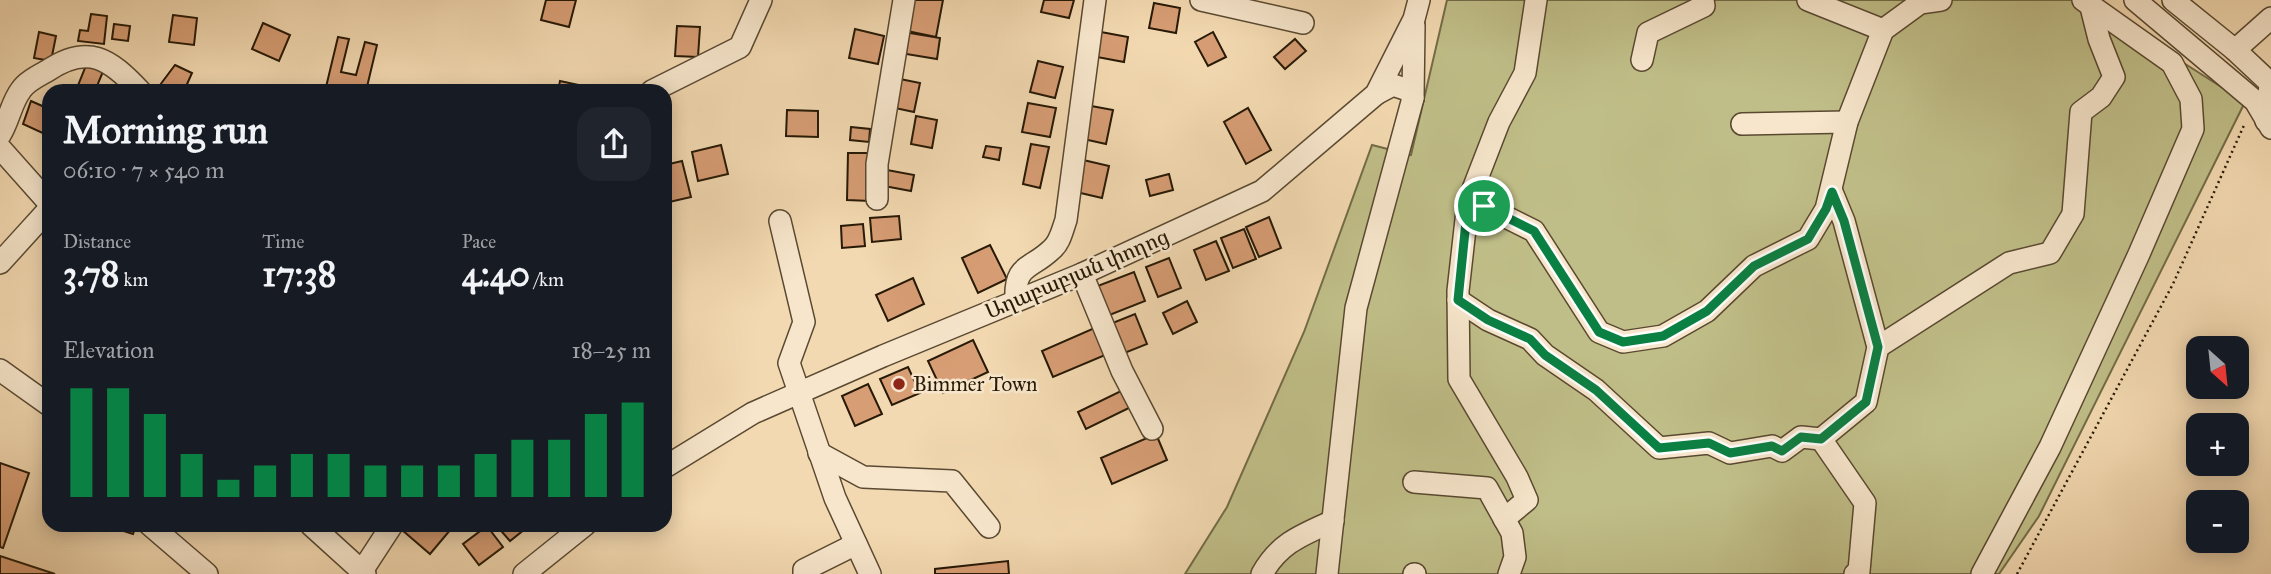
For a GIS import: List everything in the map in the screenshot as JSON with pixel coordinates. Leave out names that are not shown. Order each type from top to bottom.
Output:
[{"type":"street","points":[[666,84],[740,47],[761,0]]},
{"type":"street","points":[[877,199],[877,164],[904,0]]},
{"type":"street","points":[[1016,301],[1017,277],[1052,250],[1066,220],[1095,0]]},
{"type":"street","points":[[1201,0],[1303,23]]},
{"type":"street","points":[[1504,519],[1527,500],[1517,477],[1458,379],[1458,300],[1468,202],[1499,122],[1525,73],[1536,0]]},
{"type":"street","points":[[1642,60],[1648,33],[1704,6],[1703,0]]},
{"type":"street","points":[[1808,0],[1883,30]]},
{"type":"street","points":[[2135,0],[2255,101],[2269,125]]},
{"type":"street","points":[[2173,0],[2235,50],[2270,85],[2269,125]]},
{"type":"street","points":[[1468,202],[1484,206],[1534,231],[1599,332],[1623,342],[1663,336],[1707,311],[1754,266],[1808,239],[1826,209],[1847,122],[1883,30],[1926,1]]},
{"type":"street","points":[[1878,347],[2009,263],[2050,253],[2073,214],[2081,113],[2101,97],[2114,76],[2087,4]]},
{"type":"street","points":[[1982,574],[2050,447],[2193,129],[2191,99],[2172,62],[2087,4]]},
{"type":"street","points":[[1327,574],[1356,308],[1413,98],[1417,9]]},
{"type":"street","name":"Աղաբաբյան փողոց","points":[[672,463],[753,413],[1082,274],[1262,191],[1376,94],[1417,9]]},
{"type":"street","points":[[2235,50],[2271,18]]},
{"type":"street","points":[[0,135],[21,89],[49,69],[79,55],[94,56],[112,65],[132,84]]},
{"type":"street","points":[[1376,94],[1393,85],[1408,90],[1413,98]]},
{"type":"street","points":[[1742,124],[1847,122]]},
{"type":"street","points":[[0,148],[42,195]]},
{"type":"street","points":[[1458,300],[1488,320],[1530,339],[1545,355],[1596,390],[1659,448],[1709,443],[1730,453],[1772,446],[1782,451],[1801,437],[1821,439],[1866,402],[1878,347],[1844,221],[1832,192]]},
{"type":"street","points":[[1,260],[42,216]]},
{"type":"street","points":[[780,221],[804,322],[789,363],[835,498],[870,574]]},
{"type":"street","points":[[1082,274],[1122,371],[1152,429]]},
{"type":"street","points":[[0,370],[42,400]]},
{"type":"street","points":[[1821,439],[1865,503],[1859,571],[1855,574]]},
{"type":"street","points":[[818,453],[863,477],[952,481],[989,527]]},
{"type":"street","points":[[1413,482],[1488,488],[1512,533],[1515,557],[1509,574]]},
{"type":"street","points":[[1262,574],[1271,557],[1292,540],[1333,521]]},
{"type":"street","points":[[158,532],[208,574]]},
{"type":"street","points":[[319,532],[363,572],[388,532]]},
{"type":"street","points":[[524,574],[576,532]]},
{"type":"street","points":[[804,574],[804,570],[856,544]]},
{"type":"path","points":[[2017,574],[2173,284],[2255,101]]},
{"type":"shaded area","points":[[1447,0],[2094,0],[2157,46],[2245,102],[2039,516],[1999,574],[1185,574],[1227,507],[1304,332],[1372,145],[1411,155]]},
{"type":"building","points":[[546,0],[576,0],[569,27],[541,20]]},
{"type":"building","points":[[913,0],[943,0],[936,37],[907,31]]},
{"type":"building","points":[[1044,0],[1074,0],[1069,18],[1041,12]]},
{"type":"building","points":[[1154,3],[1180,8],[1176,33],[1149,28]]},
{"type":"building","points":[[91,14],[107,16],[104,44],[78,41],[80,30],[88,31]]},
{"type":"building","points":[[173,15],[197,18],[194,45],[169,42]]},
{"type":"building","points":[[263,23],[290,35],[279,61],[252,49]]},
{"type":"building","points":[[114,24],[130,26],[128,41],[112,39]]},
{"type":"building","points":[[677,26],[700,27],[698,57],[675,56]]},
{"type":"building","points":[[855,29],[884,36],[878,64],[849,58]]},
{"type":"building","points":[[39,32],[56,36],[51,61],[34,58]]},
{"type":"building","points":[[904,32],[940,38],[937,59],[900,53]]},
{"type":"building","points":[[1101,32],[1128,37],[1124,62],[1097,57]]},
{"type":"building","points":[[1213,32],[1226,57],[1208,66],[1195,42]]},
{"type":"building","points":[[338,37],[349,39],[341,72],[356,75],[365,42],[377,45],[368,84],[327,84]]},
{"type":"building","points":[[1295,39],[1306,51],[1285,69],[1274,57]]},
{"type":"building","points":[[1038,61],[1063,67],[1055,98],[1030,92]]},
{"type":"building","points":[[87,63],[104,69],[98,84],[79,84]]},
{"type":"building","points":[[175,65],[192,73],[187,84],[161,84]]},
{"type":"building","points":[[900,79],[920,83],[914,112],[895,108]]},
{"type":"building","points":[[31,101],[42,106],[42,133],[23,124]]},
{"type":"building","points":[[1028,103],[1056,108],[1050,137],[1022,132]]},
{"type":"building","points":[[1086,105],[1113,110],[1106,144],[1079,138]]},
{"type":"building","points":[[1248,108],[1271,150],[1246,164],[1224,122]]},
{"type":"building","points":[[787,110],[818,111],[818,137],[786,136]]},
{"type":"building","points":[[916,116],[937,120],[932,148],[911,144]]},
{"type":"building","points":[[851,127],[870,129],[869,142],[850,140]]},
{"type":"building","points":[[1031,144],[1049,147],[1040,188],[1023,184]]},
{"type":"building","points":[[721,145],[728,174],[698,181],[692,152]]},
{"type":"building","points":[[986,146],[1001,148],[999,160],[983,157]]},
{"type":"building","points":[[848,153],[870,153],[870,201],[847,200]]},
{"type":"building","points":[[1079,159],[1109,166],[1102,198],[1072,191]]},
{"type":"building","points":[[682,161],[691,197],[672,201],[672,163]]},
{"type":"building","points":[[887,170],[914,175],[911,191],[884,186]]},
{"type":"building","points":[[1169,174],[1173,190],[1150,196],[1146,180]]},
{"type":"building","points":[[899,216],[901,239],[872,242],[870,218]]},
{"type":"building","points":[[1269,217],[1281,248],[1259,257],[1246,227]]},
{"type":"building","points":[[863,224],[865,246],[842,248],[841,226]]},
{"type":"building","points":[[1244,229],[1256,259],[1233,268],[1221,238]]},
{"type":"building","points":[[1216,241],[1229,271],[1206,280],[1194,250]]},
{"type":"building","points":[[990,245],[1007,279],[978,293],[962,258]]},
{"type":"building","points":[[1169,258],[1181,288],[1158,297],[1146,267]]},
{"type":"building","points":[[1134,272],[1145,301],[1107,316],[1095,287]]},
{"type":"building","points":[[913,278],[924,304],[888,321],[876,295]]},
{"type":"building","points":[[1187,301],[1197,322],[1173,334],[1163,313]]},
{"type":"building","points":[[1135,314],[1147,344],[1122,354],[1110,324]]},
{"type":"building","points":[[1099,326],[1110,353],[1053,377],[1042,351]]},
{"type":"building","points":[[973,340],[988,372],[943,393],[928,361]]},
{"type":"building","points":[[908,367],[920,393],[892,405],[880,379]]},
{"type":"building","points":[[868,384],[882,414],[855,426],[842,396]]},
{"type":"building","points":[[1125,389],[1133,406],[1086,429],[1078,412]]},
{"type":"building","points":[[1156,434],[1167,460],[1112,484],[1101,458]]},
{"type":"building","points":[[0,463],[29,473],[3,548],[0,547]]},
{"type":"building","points":[[404,532],[448,532],[430,554]]},
{"type":"building","points":[[479,532],[492,532],[503,547],[479,565],[463,544]]},
{"type":"building","points":[[502,532],[521,532],[510,541]]},
{"type":"building","points":[[0,556],[55,574],[0,574]]},
{"type":"building","points":[[1008,561],[1009,574],[935,574],[935,569]]},
{"type":"place","name":"Bimmer Town","points":[[899,384]]},
{"type":"route","points":[[1832,192],[1844,221],[1878,347],[1866,402],[1821,439],[1801,437],[1782,451],[1772,446],[1730,453],[1709,443],[1659,448],[1596,390],[1545,355],[1530,339],[1488,320],[1458,300],[1468,202],[1484,206],[1534,231],[1599,332],[1623,342],[1663,336],[1707,311],[1754,266],[1808,239],[1826,209],[1832,192]]}]
